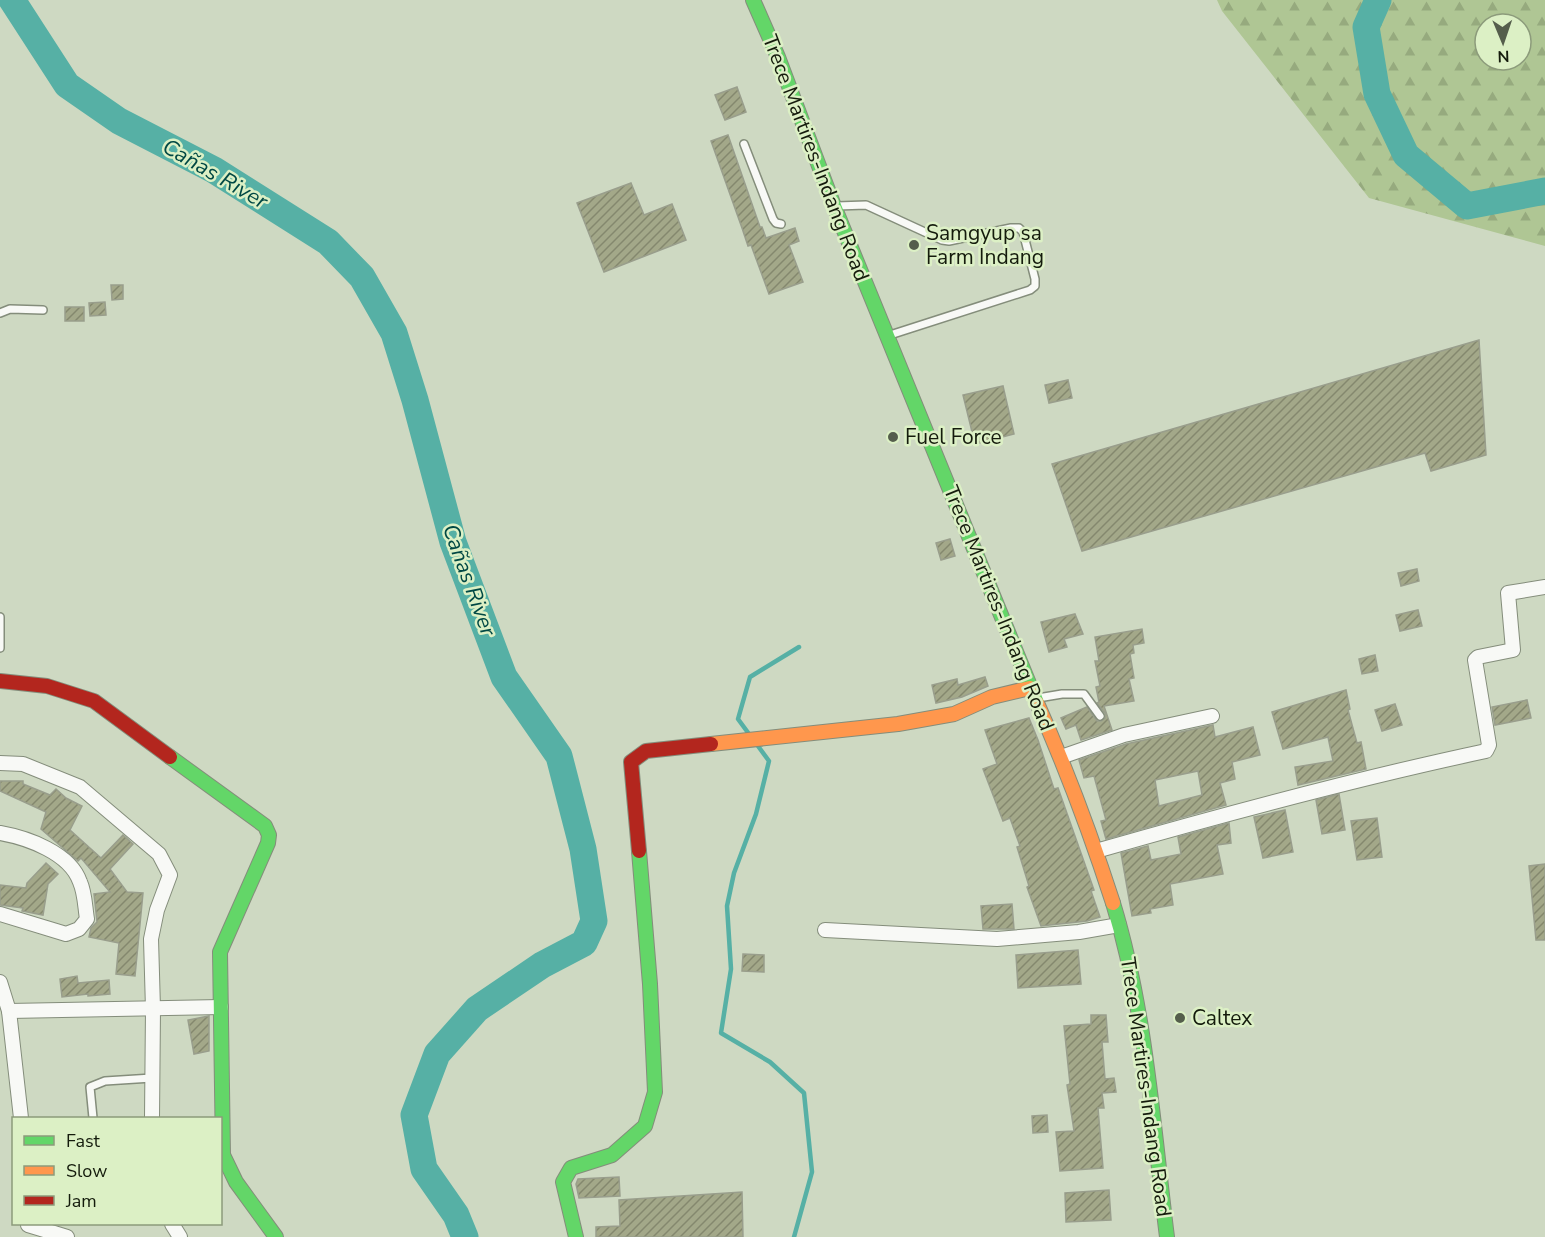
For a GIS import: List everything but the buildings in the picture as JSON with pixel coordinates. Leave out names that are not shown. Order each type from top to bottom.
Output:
[{"type":"street","name":"Trece Martires-Indang Road","points":[[753,0],[778,57],[834,206],[1061,757],[1096,851],[1130,965],[1142,1035],[1167,1237]]},
{"type":"street","points":[[1096,851],[1261,804],[1385,772],[1486,751],[1489,745],[1475,660],[1478,657],[1513,650],[1508,593],[1545,587]]},
{"type":"street","points":[[0,681],[46,686],[94,701],[265,826],[269,835],[268,843],[220,952],[223,1155],[236,1182],[276,1237]]},
{"type":"street","points":[[576,1237],[563,1182],[570,1168],[612,1155],[645,1126],[655,1092],[650,984],[631,762],[646,751],[898,724],[954,714],[992,697],[1033,693]]},
{"type":"street","points":[[1061,757],[1124,735],[1212,716]]},
{"type":"street","points":[[0,763],[23,764],[80,787],[159,854],[170,875],[151,939],[152,1117]]},
{"type":"street","points":[[0,833],[40,845],[73,868],[81,883],[87,919],[79,929],[66,934],[0,914]]},
{"type":"street","points":[[825,930],[997,939],[1079,932],[1119,925]]},
{"type":"street","points":[[0,982],[9,1011],[21,1117]]},
{"type":"street","points":[[9,1011],[221,1007]]},
{"type":"street","points":[[28,1229],[67,1237]]},
{"type":"lane","points":[[744,144],[773,219],[776,223],[781,224]]},
{"type":"lane","points":[[834,206],[866,205],[933,236],[950,241],[1011,228],[1018,228],[1023,232],[1035,279],[1035,286],[1030,290],[887,336]]},
{"type":"lane","points":[[0,313],[10,309],[43,310]]},
{"type":"lane","points":[[0,617],[0,648]]},
{"type":"lane","points":[[1033,693],[1084,694],[1100,716]]},
{"type":"lane","points":[[93,1117],[90,1087],[105,1081],[152,1078]]},
{"type":"green space","points":[[1217,0],[1545,0],[1545,246],[1369,198],[1222,11]]},
{"type":"waterway","name":"Cañas River","points":[[12,0],[67,85],[119,121],[214,170],[328,242],[362,277],[394,333],[415,400],[453,542],[504,677],[559,756],[583,849],[594,921],[584,943],[542,965],[477,1009],[437,1054],[414,1115],[424,1169],[456,1215],[465,1237]]},
{"type":"waterway","points":[[1378,0],[1366,27],[1377,94],[1406,155],[1467,206],[1545,191]]},
{"type":"waterway","points":[[749,734],[738,719],[750,677],[799,647]]},
{"type":"waterway","points":[[758,746],[769,761],[756,814],[734,873],[727,906],[731,969],[721,1033],[770,1062],[804,1093],[812,1172],[794,1237]]},
{"type":"traffic: fast","points":[[753,0],[778,57],[834,206],[1037,703]]},
{"type":"traffic: fast","points":[[170,757],[265,826],[269,835],[268,843],[220,952],[223,1155],[236,1182],[276,1237]]},
{"type":"traffic: fast","points":[[576,1237],[563,1182],[571,1168],[612,1155],[645,1126],[655,1092],[650,984],[639,851]]},
{"type":"traffic: fast","points":[[1113,903],[1141,1027],[1167,1237]]},
{"type":"traffic: slow","points":[[711,744],[898,724],[954,714],[992,697],[1030,688]]},
{"type":"traffic: slow","points":[[1037,703],[1078,802],[1113,903]]},
{"type":"traffic: jam","points":[[0,681],[47,686],[94,701],[170,757]]},
{"type":"traffic: jam","points":[[639,851],[631,762],[646,751],[711,744]]},
{"type":"place","name":"Samgyup sa Farm Indang","points":[[914,245]]},
{"type":"place","name":"Fuel Force","points":[[893,437]]},
{"type":"place","name":"Caltex","points":[[1180,1018]]}]
